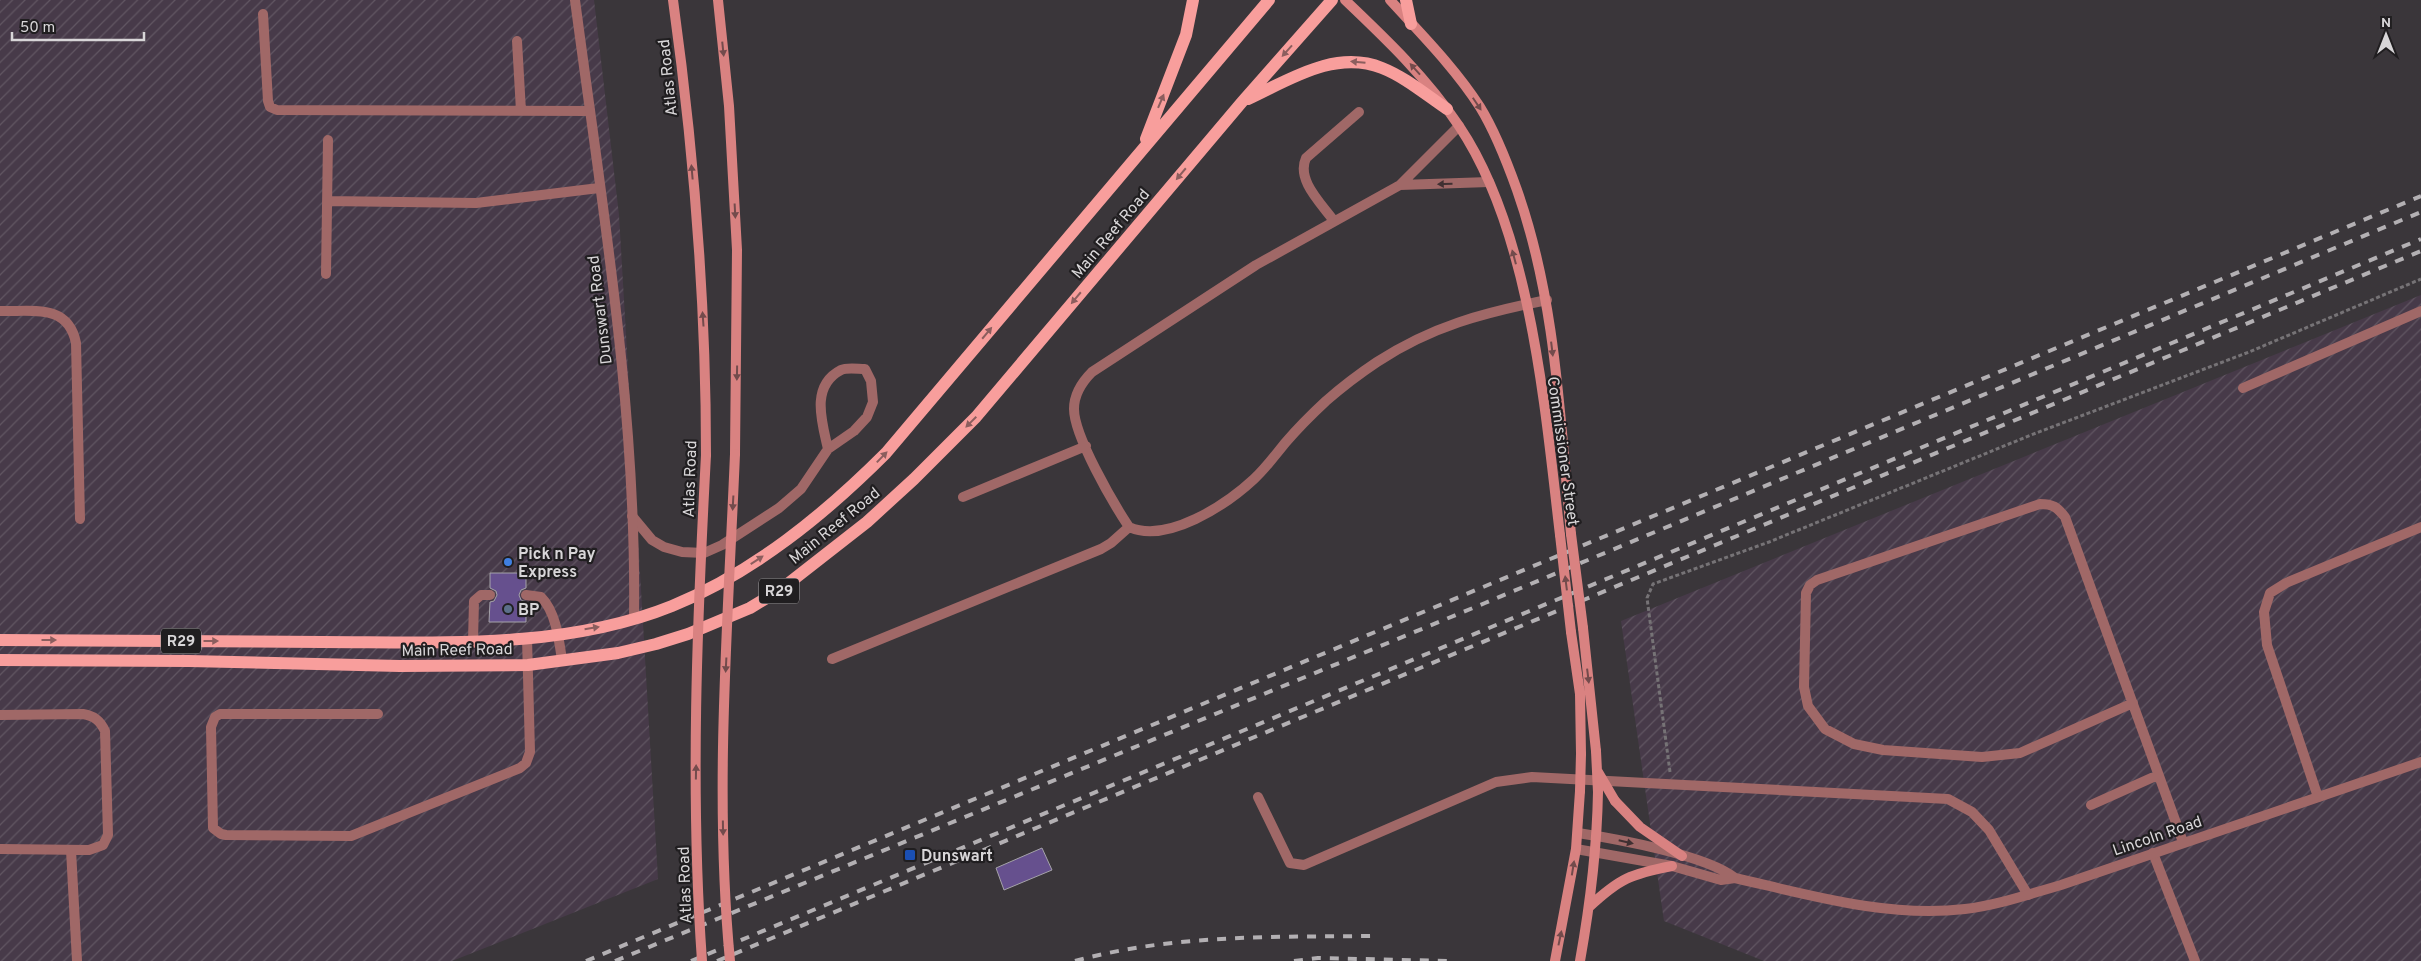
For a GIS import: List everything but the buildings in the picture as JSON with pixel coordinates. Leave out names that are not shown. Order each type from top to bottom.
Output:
[{"type":"main road","name":"Atlas Road","points":[[673,0],[682,61],[698,238],[706,364],[706,455],[701,546],[696,783],[702,961]]},
{"type":"main road","points":[[718,0],[734,170],[737,250],[735,454],[722,794],[724,885],[730,961]]},
{"type":"main road","points":[[1144,146],[1186,35],[1193,0]]},
{"type":"main road","name":"Main Reef Road","points":[[0,640],[473,641],[526,638],[609,626],[670,606],[713,587],[759,560],[846,493],[898,440],[1144,146],[1270,0]]},
{"type":"main road","name":"Main Reef Road","points":[[0,660],[189,661],[400,666],[528,665],[618,653],[656,644],[688,634],[750,608],[780,590],[867,522],[914,479],[976,417],[1242,102],[1332,0]]},
{"type":"main road","name":"Commissioner Street","points":[[1345,0],[1413,67],[1459,126],[1489,182],[1509,238],[1527,304],[1550,455],[1580,694],[1581,754],[1578,832],[1565,916],[1555,961]]},
{"type":"main road","name":"Commissioner Street","points":[[1390,0],[1460,80],[1480,108],[1496,138],[1527,220],[1546,300],[1598,771],[1596,851],[1580,961]]},
{"type":"main road","points":[[1406,0],[1411,24]]},
{"type":"main road","points":[[1242,102],[1304,72],[1335,62],[1350,62],[1367,63],[1396,75],[1447,109]]},
{"type":"main road","points":[[1598,771],[1615,801],[1640,827],[1682,856]]},
{"type":"main road","points":[[1589,907],[1623,879],[1643,872],[1672,866]]},
{"type":"street","name":"Dunswart Road","points":[[575,0],[619,345],[632,516],[634,618]]},
{"type":"street","points":[[263,14],[268,101],[270,107],[277,110],[590,111]]},
{"type":"street","points":[[517,41],[521,111]]},
{"type":"street","points":[[1334,221],[1306,182],[1303,170],[1304,164],[1306,158],[1359,112]]},
{"type":"street","points":[[1459,126],[1400,185],[1256,265],[1092,372],[1078,390],[1074,411],[1076,422],[1095,469],[1129,527],[1139,532],[1159,532],[1182,524],[1220,506],[1255,478],[1288,439],[1327,400],[1379,361],[1442,327],[1546,300]]},
{"type":"street","points":[[326,274],[328,140]]},
{"type":"street","points":[[1400,185],[1489,182]]},
{"type":"street","points":[[327,201],[476,203],[599,188]]},
{"type":"street","points":[[0,311],[54,313],[65,319],[73,328],[76,342],[80,519]]},
{"type":"street","points":[[2243,388],[2421,312]]},
{"type":"street","points":[[632,516],[652,540],[664,548],[682,552],[704,553],[738,534],[802,490],[828,448],[854,431],[867,417],[873,402],[871,381],[865,369],[842,369],[826,383],[820,402],[828,448]]},
{"type":"street","points":[[963,496],[1086,446]]},
{"type":"street","points":[[2133,703],[2020,753],[1982,756],[1883,750],[1854,744],[1825,729],[1808,706],[1804,687],[1806,593],[1817,580],[2040,504],[2051,504],[2058,508],[2065,517],[2133,703],[2183,842]]},
{"type":"street","points":[[832,659],[1101,549],[1112,543],[1129,527]]},
{"type":"street","points":[[2318,797],[2267,645],[2264,612],[2270,593],[2286,583],[2421,527]]},
{"type":"street","points":[[473,641],[474,601],[481,595],[490,595]]},
{"type":"street","points":[[526,595],[537,596],[544,600],[558,634],[562,660]]},
{"type":"street","points":[[378,714],[220,714],[215,716],[211,726],[213,828],[220,834],[226,835],[351,836],[520,768],[526,763],[530,752],[526,638]]},
{"type":"street","points":[[0,715],[83,714],[92,716],[102,724],[105,731],[108,835],[103,845],[98,849],[0,849]]},
{"type":"street","name":"Lincoln Road","points":[[1735,878],[1858,905],[1933,912],[1965,909],[2006,902],[2028,895],[2421,762]]},
{"type":"street","points":[[2091,805],[2158,774]]},
{"type":"street","points":[[1258,797],[1290,863],[1304,865],[1496,782],[1532,777],[1948,799],[1972,812],[1989,830],[2028,895]]},
{"type":"street","points":[[1578,832],[1682,856],[1725,870],[1735,878]]},
{"type":"street","points":[[1576,849],[1596,851],[1672,866],[1721,880],[1735,878]]},
{"type":"street","points":[[71,850],[77,961]]},
{"type":"street","points":[[2153,853],[2195,961]]},
{"type":"path","points":[[1672,785],[1647,598],[1653,584],[1769,542],[2031,435],[2249,352],[2421,279]]},
{"type":"shaded area","points":[[0,0],[594,0],[619,215],[658,879],[452,961],[0,961]]},
{"type":"shaded area","points":[[2421,295],[2421,961],[1764,961],[1664,921],[1621,621]]},
{"type":"railway","points":[[586,961],[2421,196]]},
{"type":"railway","points":[[615,961],[1485,603],[2421,212]]},
{"type":"railway","points":[[691,961],[2421,239]]},
{"type":"railway","points":[[717,961],[2421,251]]},
{"type":"railway","points":[[1075,961],[1112,952],[1187,941],[1262,937],[1376,936]]},
{"type":"railway","points":[[1294,961],[1318,958],[1448,961]]},
{"type":"place","name":"Pick n Pay Express","points":[[508,562]]},
{"type":"place","name":"BP","points":[[508,609]]},
{"type":"place","name":"Dunswart","points":[[910,855]]}]
